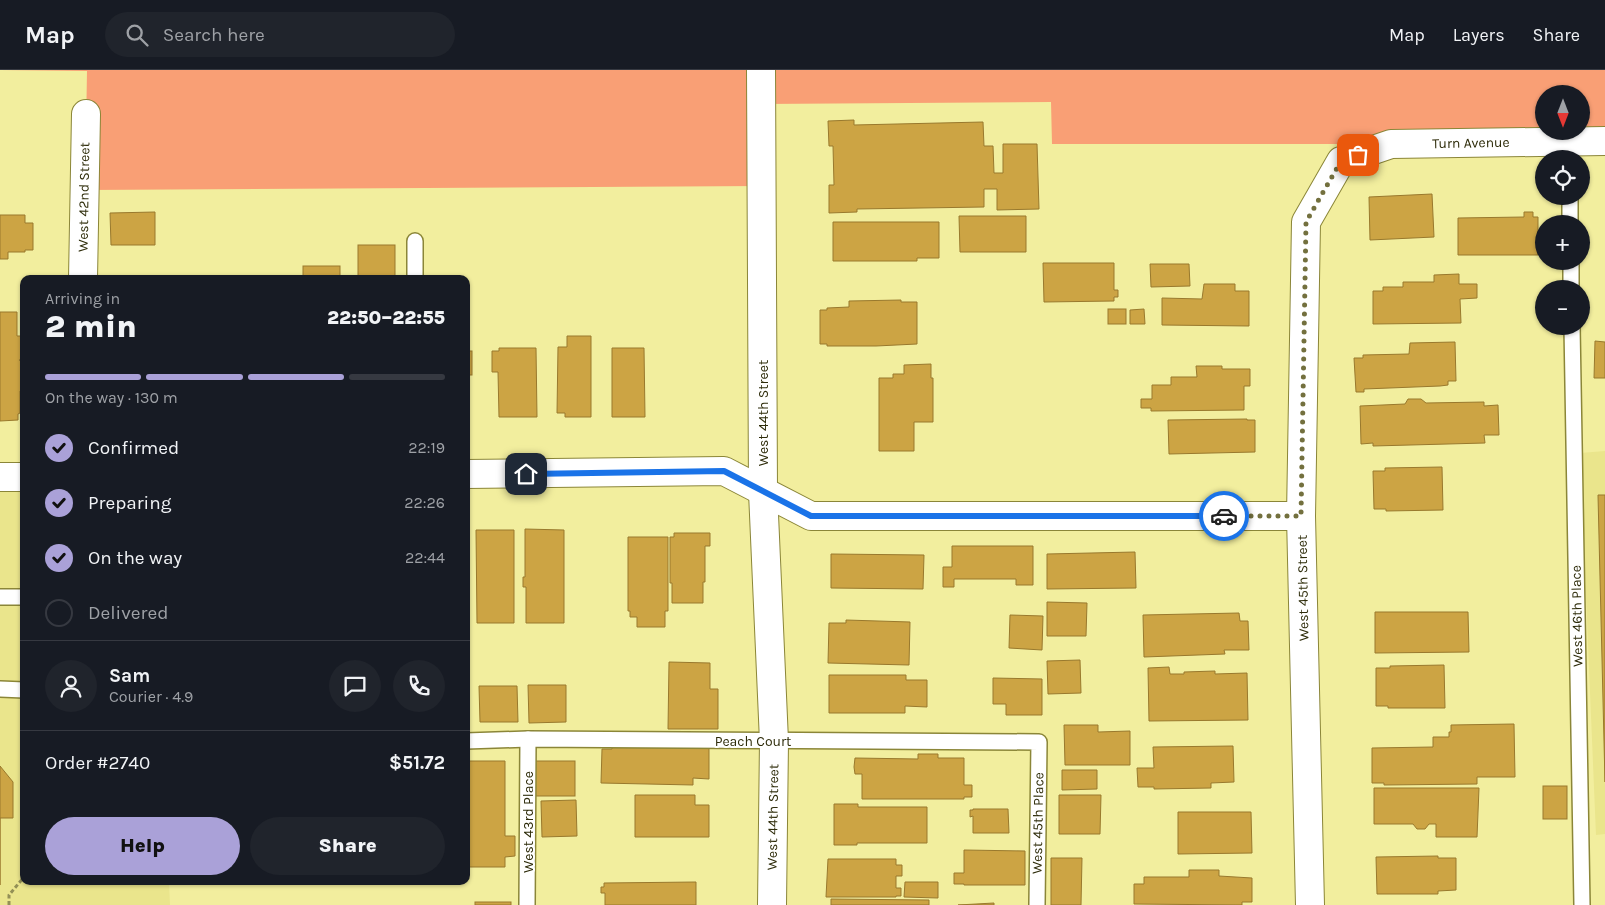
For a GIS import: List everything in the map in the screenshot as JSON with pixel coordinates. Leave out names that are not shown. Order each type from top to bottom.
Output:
[{"type":"street","name":"West 44th Street","points":[[761,70],[763,492],[774,741],[772,905]]},
{"type":"street","name":"West 42nd Street","points":[[83,275],[86,114]]},
{"type":"street","name":"Turn Avenue","points":[[1341,161],[1391,144],[1569,150],[1605,141]]},
{"type":"street","name":"West 45th Street","points":[[1310,905],[1301,516],[1306,222],[1341,161]]},
{"type":"street","points":[[470,474],[724,471],[811,516],[1301,516]]},
{"type":"street","points":[[0,477],[20,477]]},
{"type":"lane","points":[[415,241],[416,275]]},
{"type":"lane","name":"West 46th Place","points":[[1572,335],[1582,905]]},
{"type":"lane","points":[[0,597],[20,597]]},
{"type":"lane","points":[[0,689],[20,690]]},
{"type":"lane","name":"Peach Court","points":[[470,741],[528,739],[1039,742]]},
{"type":"lane","name":"West 43rd Place","points":[[527,905],[528,739]]},
{"type":"lane","name":"West 45th Place","points":[[1037,905],[1039,742]]},
{"type":"path","points":[[9,905],[9,895],[20,882]]},
{"type":"shaded area","points":[[0,70],[1605,70],[1605,141],[1391,144],[1052,144],[1051,102],[762,104],[762,186],[85,190],[87,71]]},
{"type":"shaded area","points":[[1605,451],[1605,834],[1596,835],[1580,453]]},
{"type":"shaded area","points":[[0,477],[20,477],[20,885],[169,885],[170,905],[0,905]]},
{"type":"building","points":[[854,120],[854,125],[983,122],[984,146],[993,146],[994,173],[1003,173],[1003,144],[1037,144],[1039,209],[997,210],[997,189],[984,189],[984,207],[857,209],[857,212],[829,213],[829,185],[834,185],[833,146],[829,146],[828,121]]},
{"type":"building","points":[[1432,194],[1434,237],[1370,240],[1369,197]]},
{"type":"building","points":[[155,212],[155,245],[111,245],[110,213]]},
{"type":"building","points":[[1524,212],[1533,212],[1533,217],[1535,217],[1535,255],[1458,255],[1458,218],[1524,217]]},
{"type":"building","points":[[0,215],[25,215],[25,223],[33,223],[33,250],[8,252],[8,259],[0,259]]},
{"type":"building","points":[[959,216],[1026,216],[1026,252],[960,252]]},
{"type":"building","points":[[833,222],[939,222],[939,258],[917,258],[917,261],[833,261]]},
{"type":"building","points":[[358,245],[395,245],[395,275],[358,275]]},
{"type":"building","points":[[1043,263],[1114,263],[1114,290],[1118,290],[1118,297],[1114,297],[1114,301],[1044,302]]},
{"type":"building","points":[[1150,264],[1189,264],[1190,286],[1151,287]]},
{"type":"building","points":[[303,266],[340,266],[340,275],[303,275]]},
{"type":"building","points":[[1459,274],[1459,284],[1477,284],[1477,298],[1460,299],[1461,323],[1373,324],[1373,291],[1383,291],[1383,287],[1403,287],[1403,282],[1434,282],[1434,275]]},
{"type":"building","points":[[1204,284],[1235,284],[1235,291],[1249,291],[1249,326],[1162,325],[1162,298],[1202,299]]},
{"type":"building","points":[[901,300],[901,302],[917,302],[917,344],[827,346],[827,344],[820,344],[820,310],[849,307],[849,301]]},
{"type":"building","points":[[1108,309],[1126,309],[1126,324],[1108,324]]},
{"type":"building","points":[[1144,309],[1145,324],[1130,324],[1130,310]]},
{"type":"building","points":[[0,312],[17,312],[17,336],[20,336],[20,413],[18,414],[18,420],[0,421]]},
{"type":"building","points":[[567,336],[591,336],[591,417],[565,417],[565,413],[557,413],[558,347],[567,347]]},
{"type":"building","points":[[1595,341],[1605,342],[1605,378],[1594,378]]},
{"type":"building","points":[[1455,342],[1456,381],[1448,381],[1448,385],[1440,386],[1364,389],[1364,392],[1356,392],[1354,358],[1363,358],[1363,355],[1409,354],[1410,343]]},
{"type":"building","points":[[499,348],[536,348],[537,417],[499,417],[498,372],[492,372],[492,351],[499,351]]},
{"type":"building","points":[[612,348],[644,348],[645,417],[612,417]]},
{"type":"building","points":[[470,351],[472,351],[472,375],[470,375]]},
{"type":"building","points":[[931,364],[931,378],[933,378],[933,422],[914,422],[914,451],[879,451],[879,378],[893,378],[893,374],[904,374],[904,365]]},
{"type":"building","points":[[1196,366],[1222,366],[1222,369],[1250,369],[1250,386],[1244,386],[1244,410],[1151,411],[1151,408],[1141,408],[1141,399],[1152,399],[1152,385],[1171,385],[1171,377],[1197,377]]},
{"type":"building","points":[[1408,399],[1421,399],[1426,403],[1484,402],[1484,406],[1498,405],[1499,435],[1484,435],[1485,443],[1373,446],[1373,443],[1361,444],[1360,406],[1405,404]]},
{"type":"building","points":[[1168,420],[1255,420],[1255,452],[1169,454]]},
{"type":"building","points":[[1442,467],[1443,510],[1386,511],[1386,509],[1374,509],[1373,471],[1385,471],[1385,468]]},
{"type":"building","points":[[1598,495],[1605,495],[1605,782]]},
{"type":"building","points":[[525,529],[564,530],[564,623],[526,623],[526,587],[523,587],[523,577],[525,577]]},
{"type":"building","points":[[476,530],[514,530],[514,623],[477,623]]},
{"type":"building","points":[[674,533],[710,533],[710,546],[705,546],[703,603],[672,603],[670,537],[674,537]]},
{"type":"building","points":[[628,537],[668,537],[668,611],[665,611],[665,627],[637,627],[637,617],[630,617],[630,611],[628,611]]},
{"type":"building","points":[[952,546],[1033,546],[1033,585],[1016,585],[1016,579],[954,579],[954,587],[943,587],[943,567],[952,567]]},
{"type":"building","points":[[1135,552],[1136,588],[1047,589],[1047,554]]},
{"type":"building","points":[[831,554],[924,555],[923,589],[831,588]]},
{"type":"building","points":[[1047,602],[1087,603],[1086,636],[1047,636]]},
{"type":"building","points":[[1375,612],[1468,612],[1469,652],[1375,653]]},
{"type":"building","points":[[1239,613],[1240,621],[1248,621],[1249,650],[1224,650],[1225,654],[1144,657],[1143,615]]},
{"type":"building","points":[[1010,615],[1043,616],[1042,650],[1009,648]]},
{"type":"building","points":[[846,620],[910,622],[909,665],[828,663],[829,623],[846,623]]},
{"type":"building","points":[[1080,660],[1081,693],[1048,694],[1047,661]]},
{"type":"building","points":[[669,662],[710,663],[710,689],[718,689],[718,729],[668,729]]},
{"type":"building","points":[[1444,665],[1445,708],[1388,708],[1388,706],[1376,706],[1376,668]]},
{"type":"building","points":[[1169,667],[1170,674],[1215,671],[1215,674],[1247,673],[1248,720],[1149,721],[1148,668]]},
{"type":"building","points":[[829,675],[906,675],[906,680],[927,680],[927,707],[905,706],[905,713],[829,713]]},
{"type":"building","points":[[993,678],[1042,679],[1042,715],[1006,715],[1006,704],[993,704]]},
{"type":"building","points":[[528,685],[566,685],[566,722],[529,723]]},
{"type":"building","points":[[479,686],[517,686],[518,722],[480,722]]},
{"type":"building","points":[[1514,724],[1515,777],[1477,777],[1477,784],[1384,785],[1384,783],[1372,783],[1372,748],[1433,747],[1433,737],[1449,737],[1451,725]]},
{"type":"building","points":[[1064,725],[1098,725],[1098,732],[1130,731],[1130,765],[1065,765]]},
{"type":"building","points":[[612,746],[709,747],[709,779],[693,778],[693,785],[601,783],[602,749],[612,749]]},
{"type":"building","points":[[1233,746],[1234,782],[1211,783],[1211,788],[1154,789],[1154,787],[1138,787],[1137,768],[1154,768],[1153,747]]},
{"type":"building","points":[[918,754],[938,754],[938,758],[964,758],[964,785],[972,785],[972,797],[964,797],[964,799],[862,799],[862,774],[855,774],[855,758],[918,759]]},
{"type":"building","points":[[470,761],[505,761],[505,836],[515,836],[515,856],[505,857],[505,867],[470,867]]},
{"type":"building","points":[[534,761],[575,761],[575,796],[534,796]]},
{"type":"building","points":[[0,766],[13,782],[13,818],[0,818]]},
{"type":"building","points":[[1062,770],[1097,770],[1097,789],[1062,790]]},
{"type":"building","points":[[1543,786],[1567,786],[1567,819],[1543,819]]},
{"type":"building","points":[[1374,788],[1479,788],[1477,837],[1436,837],[1436,824],[1429,824],[1425,829],[1417,829],[1413,824],[1374,824]]},
{"type":"building","points":[[635,795],[695,795],[695,805],[709,805],[709,837],[635,837]]},
{"type":"building","points":[[1059,795],[1101,795],[1100,834],[1059,834]]},
{"type":"building","points":[[576,800],[577,836],[542,837],[541,801]]},
{"type":"building","points":[[834,804],[858,804],[858,807],[927,807],[927,843],[857,843],[857,845],[834,845]]},
{"type":"building","points":[[1008,809],[1009,833],[973,833],[973,816],[970,817],[970,810]]},
{"type":"building","points":[[1178,812],[1251,812],[1252,853],[1178,854]]},
{"type":"building","points":[[964,850],[1025,851],[1025,885],[954,884],[954,873],[964,873]]},
{"type":"building","points":[[1438,856],[1438,858],[1456,858],[1456,890],[1438,891],[1438,894],[1377,894],[1376,857]]},
{"type":"building","points":[[1051,858],[1082,858],[1081,905],[1051,905]]},
{"type":"building","points":[[828,859],[896,859],[896,865],[902,865],[902,876],[896,876],[896,888],[901,888],[901,896],[826,897]]},
{"type":"building","points":[[1189,870],[1219,870],[1219,876],[1252,878],[1252,902],[1242,902],[1242,905],[1134,904],[1134,884],[1144,884],[1144,877],[1189,877]]},
{"type":"building","points":[[696,882],[696,905],[605,905],[605,893],[601,893],[601,887],[604,887],[604,883]]},
{"type":"building","points":[[905,882],[938,882],[938,898],[904,897]]},
{"type":"building","points":[[831,899],[929,900],[929,905],[831,905]]},
{"type":"building","points":[[475,902],[511,902],[511,905],[475,905]]},
{"type":"building","points":[[994,903],[994,905],[958,905]]},
{"type":"way so far","points":[[1224,516],[1301,516],[1306,222],[1341,161],[1358,155]]},
{"type":"route","points":[[526,474],[724,471],[811,516],[1224,516]]}]
